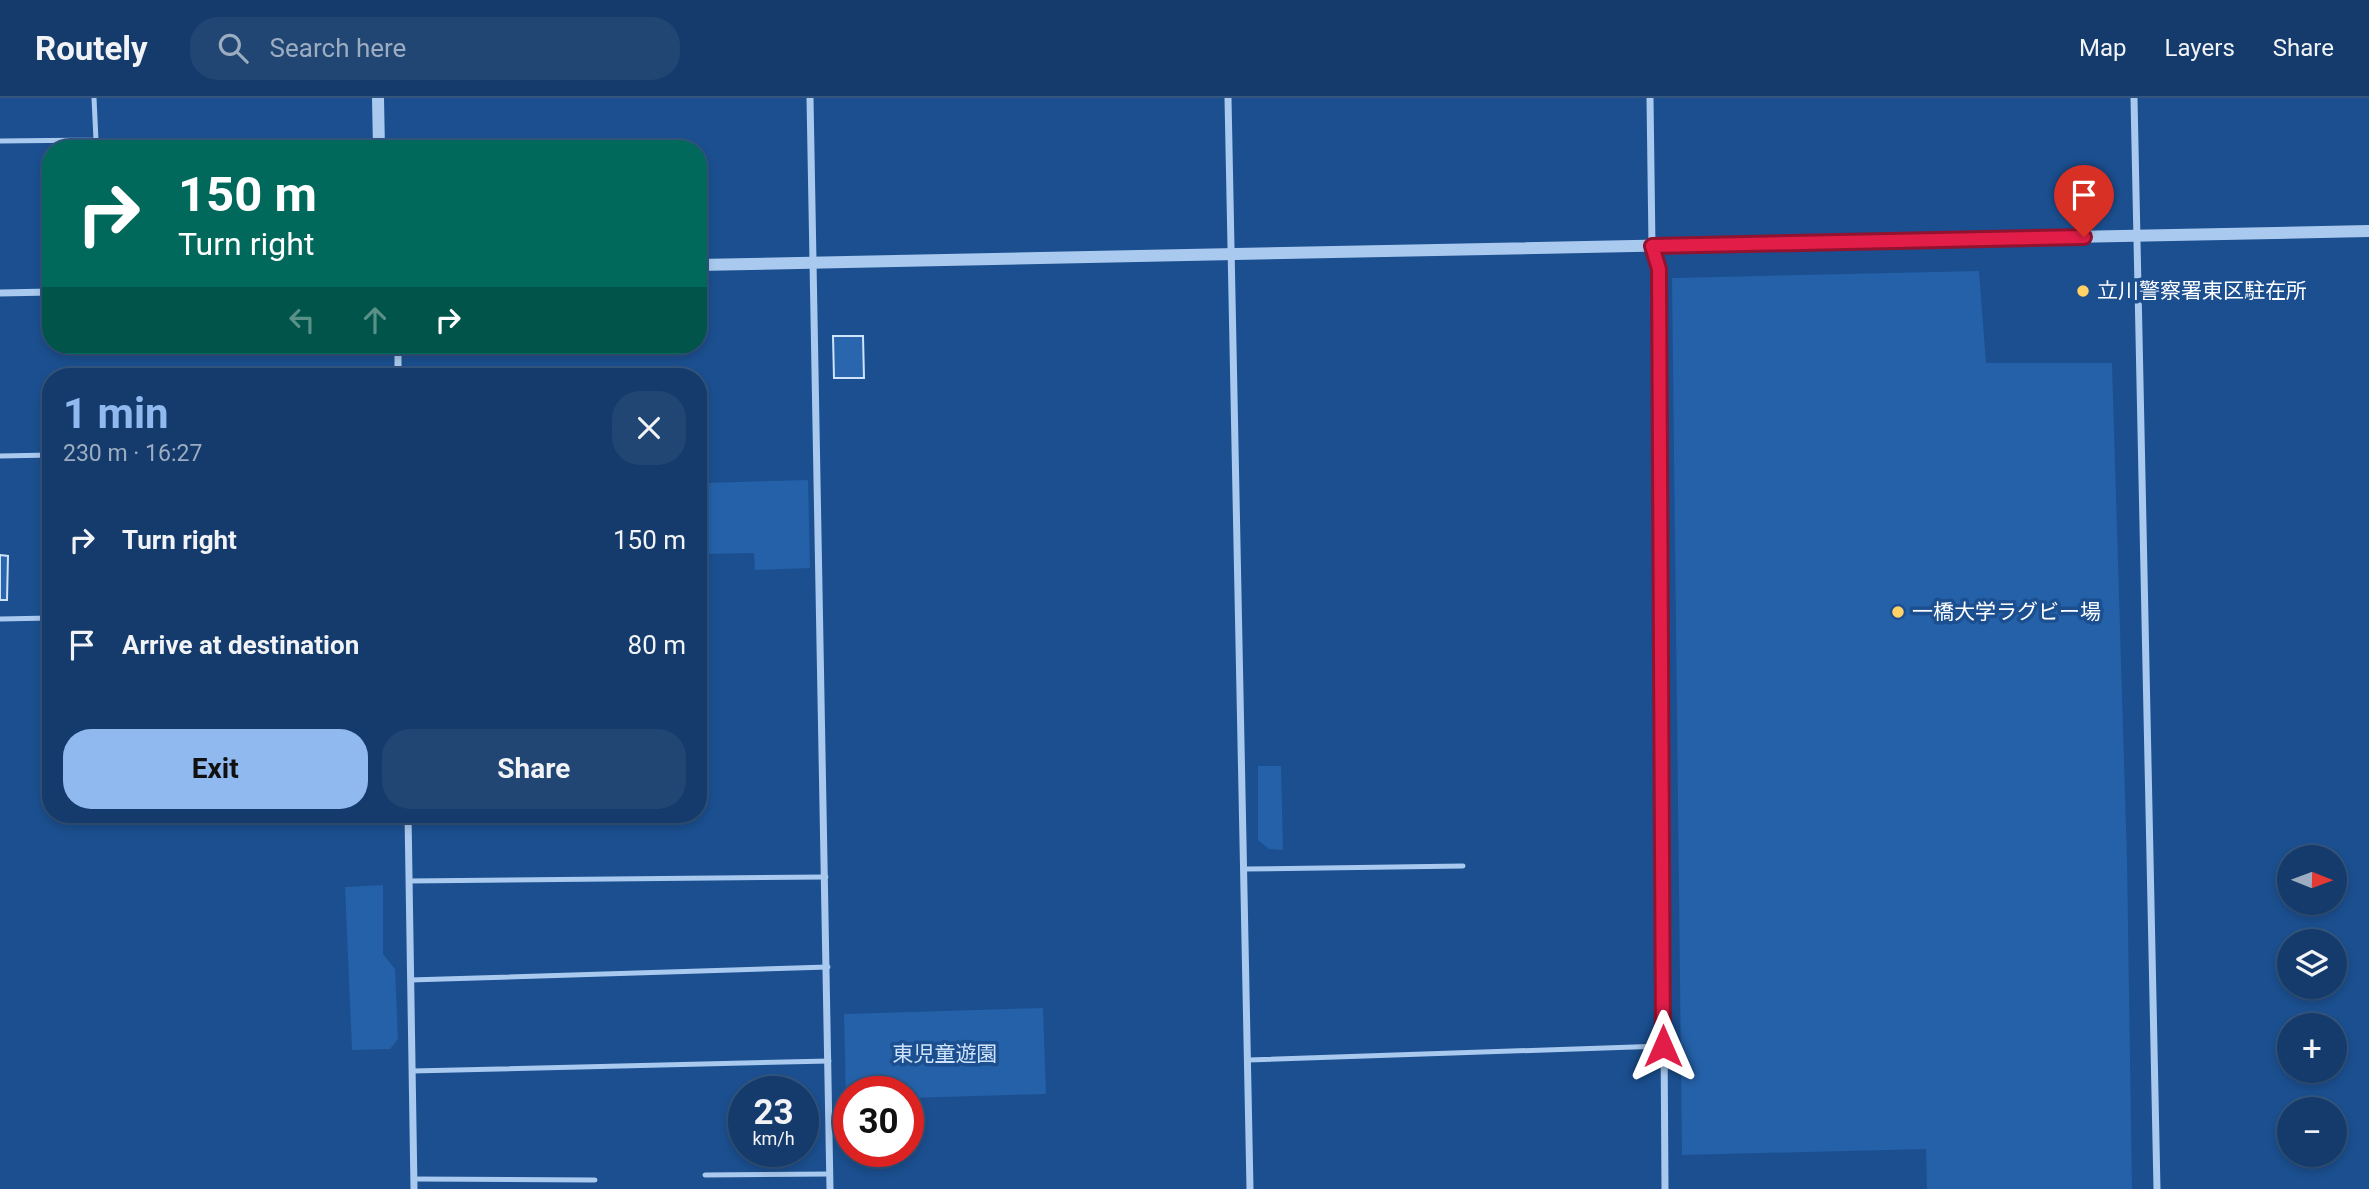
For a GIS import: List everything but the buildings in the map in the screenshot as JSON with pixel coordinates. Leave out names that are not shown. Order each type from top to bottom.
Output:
[{"type":"street","points":[[378,98],[379,140]]},
{"type":"street","points":[[810,98],[830,1061],[830,1189]]},
{"type":"street","points":[[1228,98],[1250,1189]]},
{"type":"street","points":[[1650,98],[1652,246],[1659,269],[1665,1189]]},
{"type":"street","points":[[2134,98],[2157,1189]]},
{"type":"street","points":[[707,265],[2369,231]]},
{"type":"street","points":[[0,293],[42,292]]},
{"type":"street","points":[[408,823],[414,1189]]},
{"type":"lane","points":[[94,98],[96,140]]},
{"type":"lane","points":[[0,142],[42,141]]},
{"type":"lane","points":[[0,456],[42,455]]},
{"type":"lane","points":[[0,619],[42,618]]},
{"type":"lane","points":[[1245,869],[1463,866]]},
{"type":"lane","points":[[409,881],[826,877]]},
{"type":"lane","points":[[410,980],[828,967]]},
{"type":"lane","points":[[1248,1060],[1663,1046]]},
{"type":"lane","points":[[412,1071],[830,1061]]},
{"type":"lane","points":[[705,1175],[830,1174]]},
{"type":"lane","points":[[414,1179],[595,1180]]},
{"type":"green space","name":"一橋大学ラグビー場","points":[[1979,271],[1986,363],[2112,363],[2127,860],[2132,1189],[1927,1189],[1926,1149],[1682,1155],[1672,278]]},
{"type":"green space","points":[[808,480],[810,568],[755,570],[754,553],[707,554],[707,483]]},
{"type":"green space","points":[[1258,766],[1281,766],[1283,850],[1269,849],[1258,840]]},
{"type":"green space","points":[[383,885],[383,954],[395,969],[398,1039],[390,1049],[352,1050],[345,887]]},
{"type":"green space","name":"東児童遊園","points":[[1043,1008],[1046,1094],[924,1098],[924,1076],[845,1076],[844,1014]]},
{"type":"place","name":"立川警察署東区駐在所","points":[[2083,291]]},
{"type":"place","name":"一橋大学ラグビー場","points":[[1898,612]]},
{"type":"route","points":[[1663,1046],[1659,269],[1652,246],[2084,237]]}]
